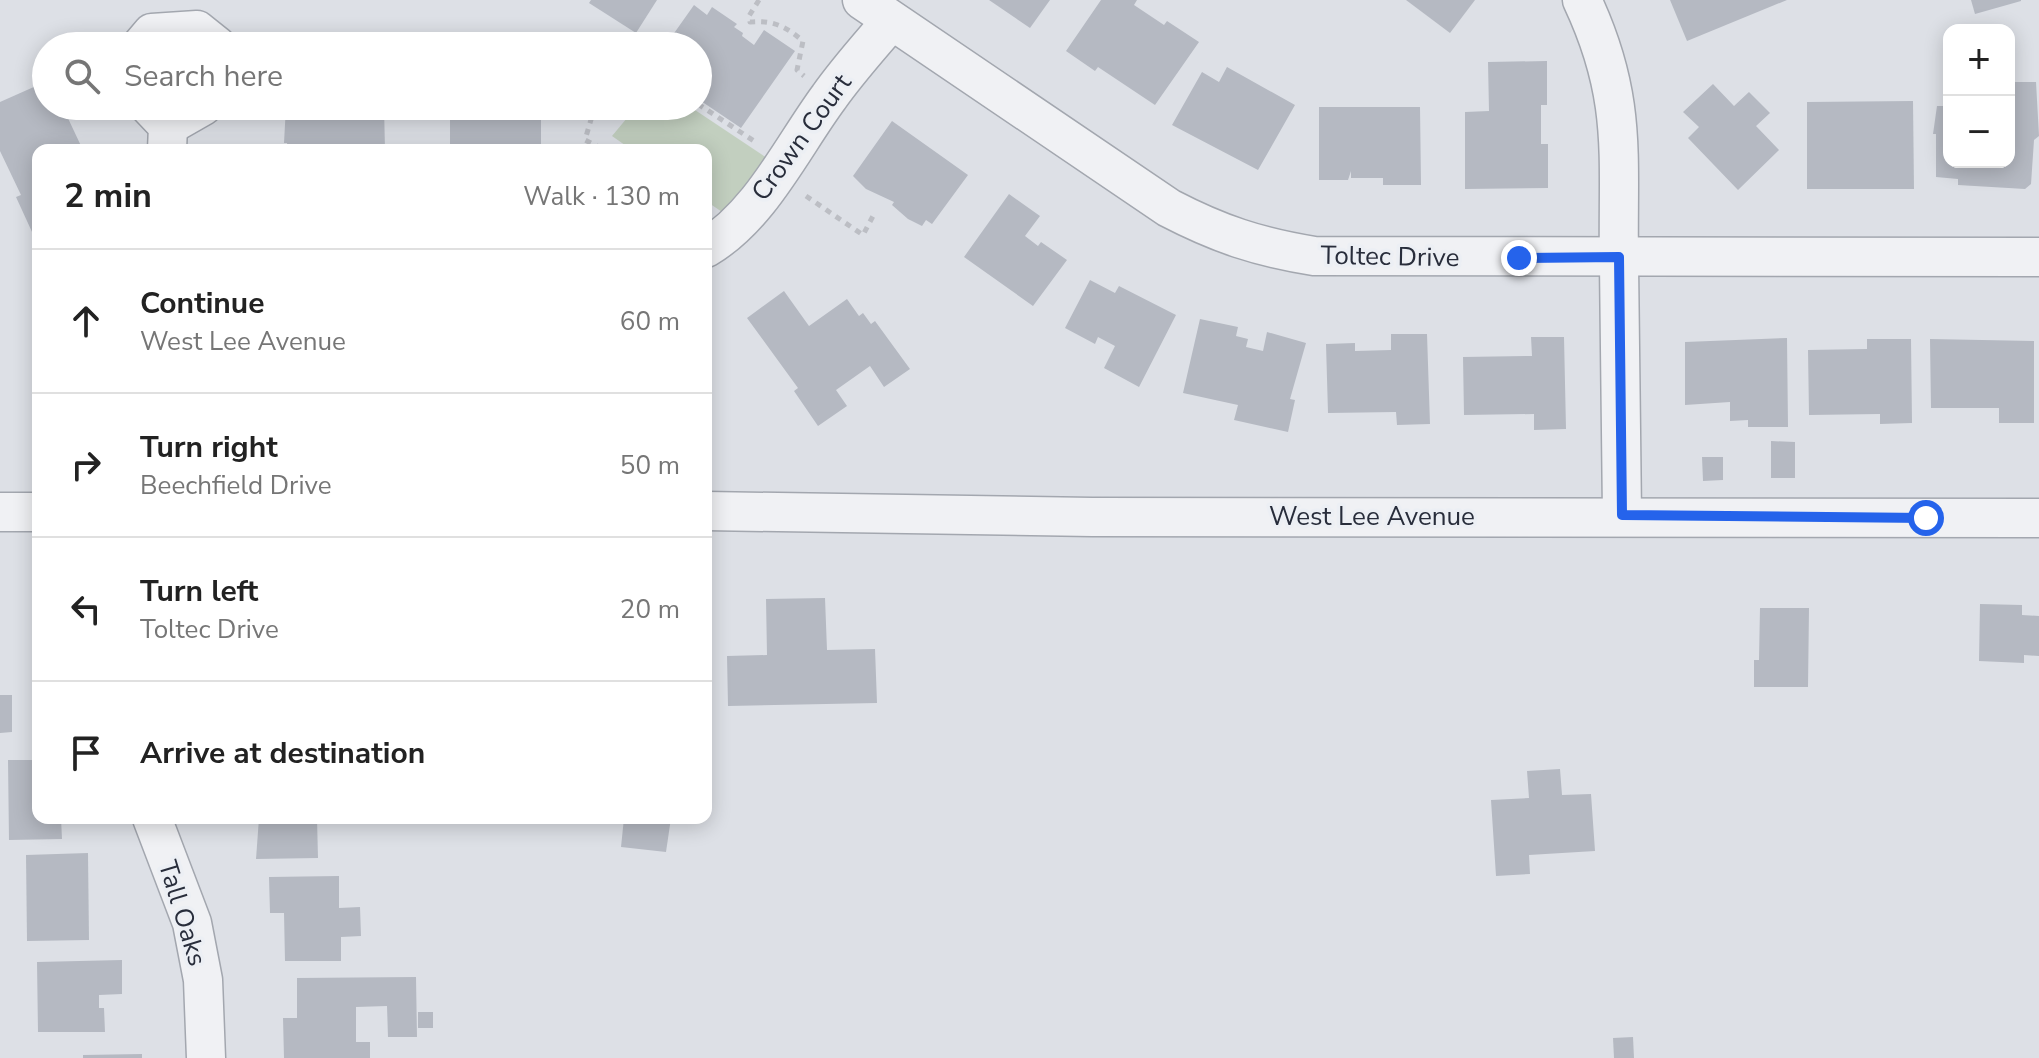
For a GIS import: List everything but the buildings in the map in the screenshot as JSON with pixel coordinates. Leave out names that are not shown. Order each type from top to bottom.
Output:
[{"type":"street","points":[[1582,0],[1596,29],[1618,108],[1621,151],[1622,515]]},
{"type":"street","name":"Crown Court","points":[[712,244],[723,237],[780,168],[830,94],[876,10]]},
{"type":"street","name":"Toltec Drive","points":[[876,10],[1169,208],[1210,230],[1257,247],[1314,256],[2039,257]]},
{"type":"street","points":[[167,32],[200,32]]},
{"type":"street","name":"West Lee Avenue","points":[[712,511],[1092,517],[1622,515],[2039,518]]},
{"type":"street","points":[[0,512],[32,512]]},
{"type":"street","name":"Tall Oaks","points":[[154,824],[192,923],[203,980],[206,1058]]},
{"type":"path","points":[[759,0],[749,16],[750,22],[769,21],[788,28],[803,41],[797,70],[830,94]]},
{"type":"path","points":[[712,115],[863,235],[873,216]]},
{"type":"path","points":[[591,120],[585,140],[593,144]]},
{"type":"green space","points":[[625,120],[710,120],[767,158],[725,214],[712,205],[712,144],[623,144],[612,136]]},
{"type":"route","points":[[1519,258],[1619,257],[1622,515],[1926,518]]}]
